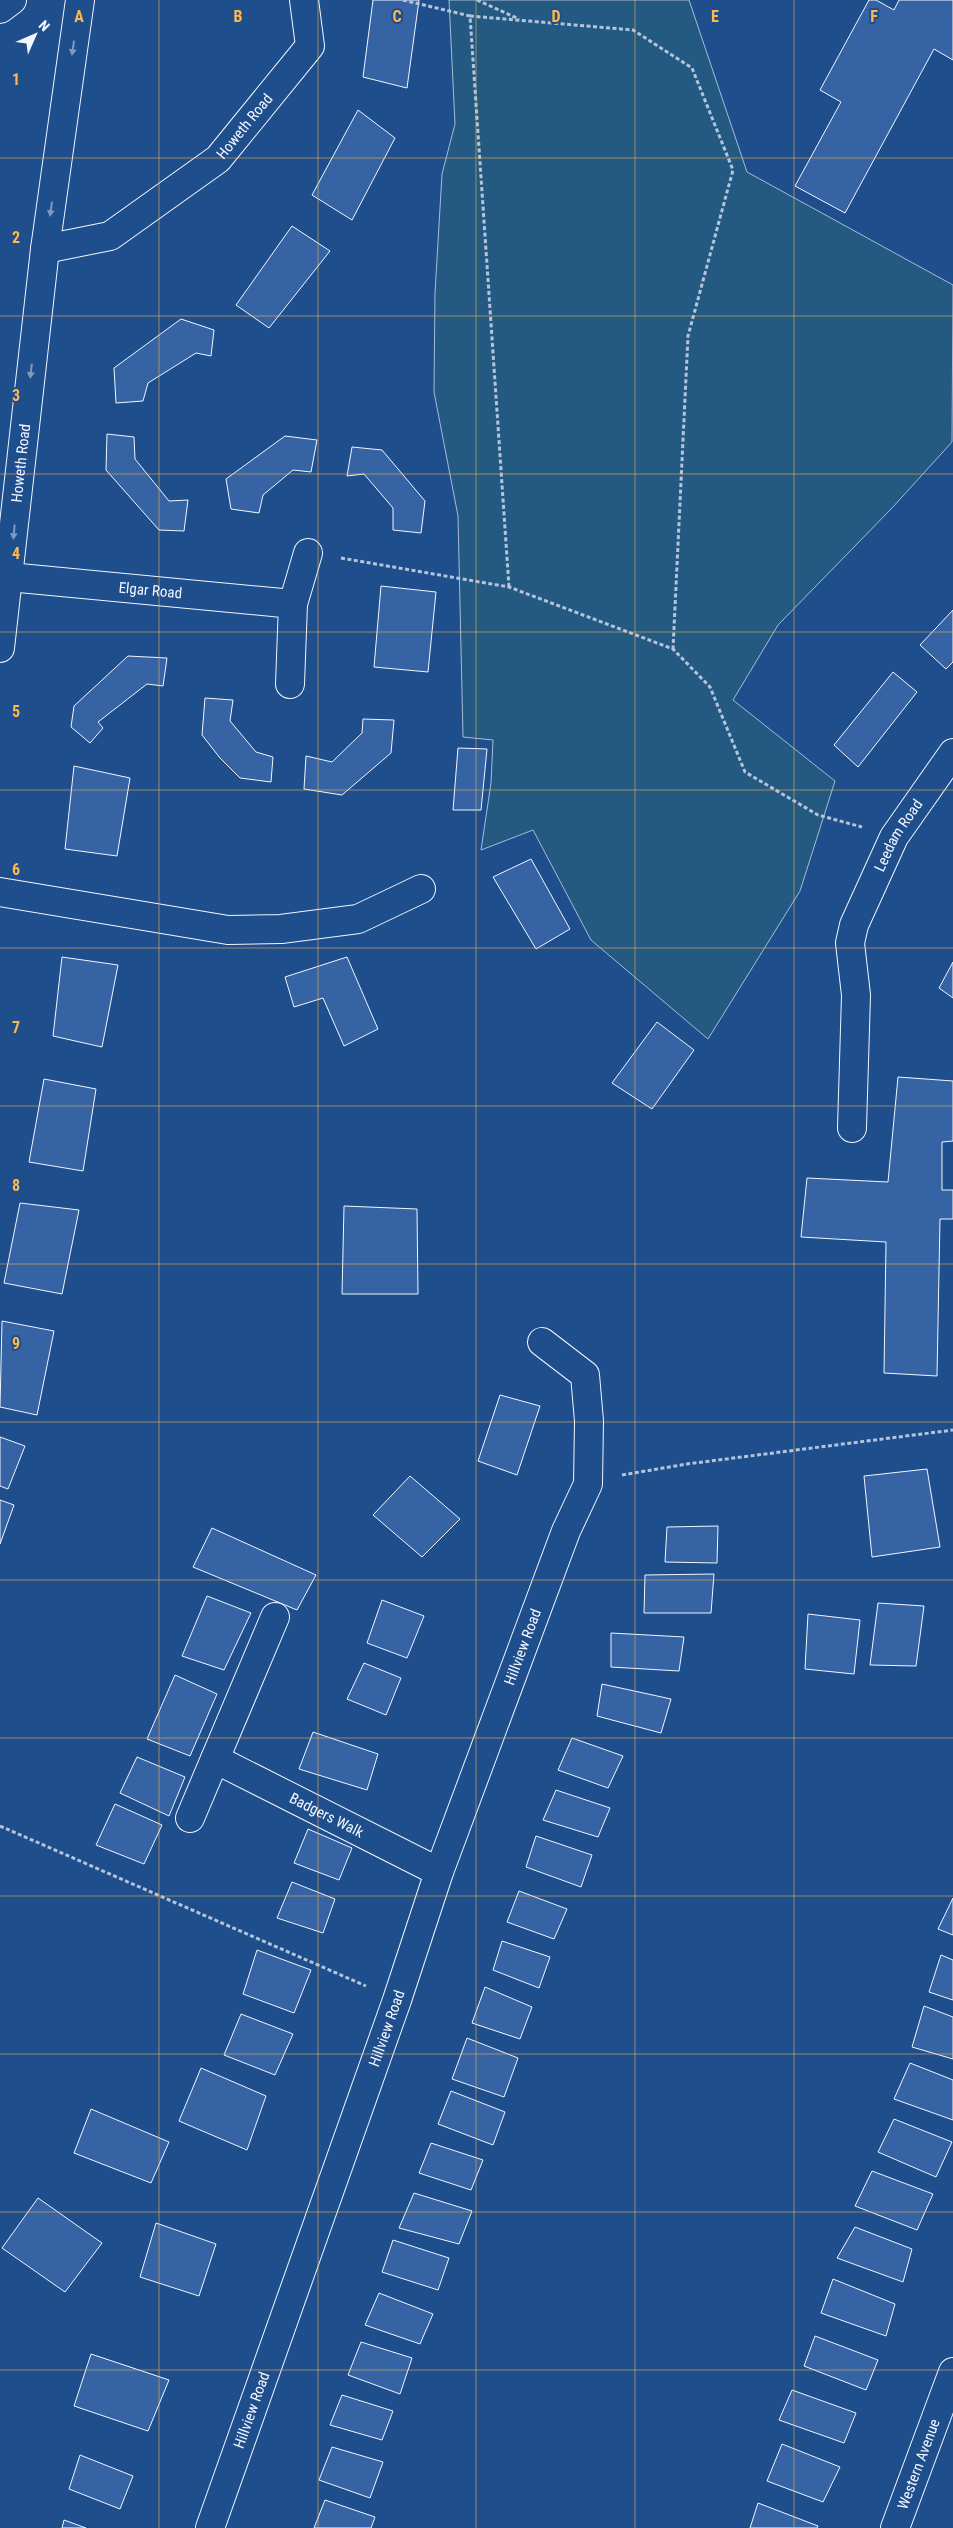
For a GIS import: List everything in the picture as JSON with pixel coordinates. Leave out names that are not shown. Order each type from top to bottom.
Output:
[{"type":"street","points":[[0,9],[12,0]]},
{"type":"street","name":"Howeth Road","points":[[0,648],[45,249],[80,0]]},
{"type":"street","name":"Howeth Road","points":[[45,249],[110,236],[218,159],[310,46],[304,0]]},
{"type":"street","points":[[290,684],[293,604],[308,552]]},
{"type":"street","name":"Elgar Road","points":[[9,578],[293,604]]},
{"type":"street","name":"Leedam Road","points":[[852,1128],[856,995],[850,942],[854,925],[894,836],[953,753]]},
{"type":"street","points":[[0,892],[228,930],[281,929],[358,918],[421,889]]},
{"type":"street","points":[[542,1342],[585,1375],[589,1421],[588,1484]]},
{"type":"street","name":"Hillview Road","points":[[210,2528],[397,2000],[439,1872],[566,1531],[588,1484]]},
{"type":"street","points":[[190,1818],[275,1617]]},
{"type":"street","name":"Badgers Walk","points":[[215,1759],[439,1872]]},
{"type":"street","name":"Western Avenue","points":[[895,2528],[953,2372]]},
{"type":"path","points":[[403,0],[470,16],[633,30],[692,68],[733,170],[688,336],[673,649]]},
{"type":"path","points":[[477,0],[522,20]]},
{"type":"path","points":[[470,16],[509,587]]},
{"type":"path","points":[[308,552],[509,587],[673,649],[710,687],[745,772],[818,815],[894,836]]},
{"type":"path","points":[[588,1484],[612,1476],[687,1464],[953,1430]]},
{"type":"path","points":[[0,1826],[397,2000]]},
{"type":"shaded area","points":[[449,0],[689,0],[747,172],[953,285],[952,442],[892,508],[778,625],[733,700],[835,781],[800,891],[708,1039],[591,940],[533,830],[481,850],[491,783],[493,740],[463,737],[458,516],[434,392],[435,293],[442,174],[455,124]]},
{"type":"building","points":[[373,0],[419,0],[407,88],[363,77]]},
{"type":"building","points":[[869,0],[876,0],[894,10],[899,0],[953,0],[953,60],[934,49],[845,213],[795,186],[841,102],[820,90]]},
{"type":"building","points":[[358,110],[395,138],[352,220],[312,195]]},
{"type":"building","points":[[292,226],[330,251],[269,328],[236,305]]},
{"type":"building","points":[[181,319],[214,330],[211,356],[196,353],[148,383],[143,401],[116,403],[114,368]]},
{"type":"building","points":[[107,434],[134,437],[135,459],[169,501],[188,500],[184,531],[159,530],[106,470]]},
{"type":"building","points":[[285,436],[317,440],[311,472],[293,470],[263,495],[259,513],[231,509],[226,479]]},
{"type":"building","points":[[352,447],[382,450],[425,501],[421,533],[393,530],[393,508],[364,474],[347,476]]},
{"type":"building","points":[[381,586],[436,592],[428,672],[374,667]]},
{"type":"building","points":[[953,610],[953,662],[946,669],[920,645]]},
{"type":"building","points":[[128,656],[167,658],[163,686],[147,684],[98,722],[103,728],[90,743],[71,727],[74,706]]},
{"type":"building","points":[[893,672],[917,692],[858,767],[834,745]]},
{"type":"building","points":[[205,698],[233,700],[230,721],[256,752],[273,757],[271,782],[240,778],[220,758],[202,735]]},
{"type":"building","points":[[363,719],[394,720],[391,753],[342,795],[304,789],[306,756],[332,762],[362,733]]},
{"type":"building","points":[[458,748],[487,749],[481,810],[453,810]]},
{"type":"building","points":[[74,766],[130,778],[117,856],[65,849]]},
{"type":"building","points":[[531,859],[570,929],[536,949],[493,877]]},
{"type":"building","points":[[62,957],[118,965],[102,1047],[53,1036]]},
{"type":"building","points":[[347,957],[378,1029],[344,1046],[323,998],[294,1007],[285,977]]},
{"type":"building","points":[[953,962],[953,998],[939,988]]},
{"type":"building","points":[[657,1022],[694,1050],[652,1109],[612,1083]]},
{"type":"building","points":[[898,1077],[953,1081],[953,1141],[942,1142],[942,1190],[953,1190],[953,1219],[940,1219],[937,1376],[884,1373],[886,1242],[801,1237],[807,1178],[888,1182]]},
{"type":"building","points":[[44,1079],[96,1089],[83,1171],[29,1162]]},
{"type":"building","points":[[20,1203],[79,1210],[62,1294],[4,1283]]},
{"type":"building","points":[[344,1206],[417,1209],[418,1294],[342,1294]]},
{"type":"building","points":[[2,1321],[54,1331],[37,1415],[0,1407]]},
{"type":"building","points":[[500,1395],[540,1406],[517,1475],[478,1461]]},
{"type":"building","points":[[0,1437],[25,1446],[8,1489],[0,1486]]},
{"type":"building","points":[[927,1469],[940,1547],[872,1557],[864,1476]]},
{"type":"building","points":[[410,1476],[460,1519],[422,1557],[373,1515]]},
{"type":"building","points":[[0,1500],[14,1505],[0,1544]]},
{"type":"building","points":[[718,1526],[717,1563],[665,1562],[667,1527]]},
{"type":"building","points":[[212,1528],[316,1575],[297,1610],[193,1567]]},
{"type":"building","points":[[714,1574],[711,1613],[644,1613],[645,1575]]},
{"type":"building","points":[[207,1596],[251,1613],[224,1670],[182,1656]]},
{"type":"building","points":[[382,1600],[424,1616],[407,1658],[367,1643]]},
{"type":"building","points":[[878,1603],[924,1606],[916,1666],[870,1665]]},
{"type":"building","points":[[808,1614],[860,1620],[854,1674],[805,1669]]},
{"type":"building","points":[[611,1633],[684,1637],[679,1671],[611,1667]]},
{"type":"building","points":[[364,1663],[401,1678],[386,1715],[347,1699]]},
{"type":"building","points":[[175,1675],[217,1694],[190,1756],[147,1739]]},
{"type":"building","points":[[602,1684],[671,1699],[661,1733],[597,1716]]},
{"type":"building","points":[[313,1732],[378,1754],[367,1790],[299,1769]]},
{"type":"building","points":[[572,1738],[623,1756],[608,1788],[558,1770]]},
{"type":"building","points":[[137,1757],[185,1777],[169,1816],[120,1793]]},
{"type":"building","points":[[556,1790],[610,1808],[598,1837],[543,1820]]},
{"type":"building","points":[[115,1804],[162,1825],[144,1864],[96,1845]]},
{"type":"building","points":[[308,1829],[352,1848],[339,1880],[294,1863]]},
{"type":"building","points":[[536,1836],[592,1855],[581,1887],[526,1867]]},
{"type":"building","points":[[292,1882],[335,1899],[323,1933],[277,1918]]},
{"type":"building","points":[[519,1891],[567,1909],[554,1939],[507,1922]]},
{"type":"building","points":[[953,1898],[953,1935],[938,1929]]},
{"type":"building","points":[[502,1941],[550,1957],[539,1988],[493,1970]]},
{"type":"building","points":[[257,1950],[311,1970],[294,2013],[243,1994]]},
{"type":"building","points":[[941,1955],[953,1960],[953,2000],[929,1992]]},
{"type":"building","points":[[485,1987],[532,2007],[520,2039],[472,2023]]},
{"type":"building","points":[[924,2006],[953,2017],[953,2059],[912,2047]]},
{"type":"building","points":[[241,2014],[293,2034],[275,2075],[224,2055]]},
{"type":"building","points":[[467,2038],[518,2058],[504,2097],[452,2079]]},
{"type":"building","points":[[910,2063],[953,2080],[953,2120],[894,2099]]},
{"type":"building","points":[[201,2068],[266,2096],[247,2150],[179,2121]]},
{"type":"building","points":[[451,2091],[505,2112],[493,2145],[438,2124]]},
{"type":"building","points":[[91,2109],[169,2142],[151,2183],[74,2153]]},
{"type":"building","points":[[894,2119],[952,2142],[936,2177],[878,2152]]},
{"type":"building","points":[[431,2143],[483,2160],[471,2190],[419,2173]]},
{"type":"building","points":[[872,2171],[933,2194],[917,2230],[855,2206]]},
{"type":"building","points":[[414,2193],[472,2211],[459,2244],[399,2228]]},
{"type":"building","points":[[38,2198],[102,2243],[65,2292],[2,2248]]},
{"type":"building","points":[[156,2223],[216,2244],[199,2296],[140,2277]]},
{"type":"building","points":[[855,2227],[912,2249],[903,2282],[837,2258]]},
{"type":"building","points":[[393,2240],[449,2258],[438,2290],[382,2272]]},
{"type":"building","points":[[833,2279],[895,2304],[886,2336],[821,2313]]},
{"type":"building","points":[[379,2293],[433,2314],[420,2344],[365,2325]]},
{"type":"building","points":[[815,2336],[878,2360],[866,2390],[804,2366]]},
{"type":"building","points":[[361,2342],[412,2358],[400,2394],[348,2375]]},
{"type":"building","points":[[91,2354],[169,2380],[148,2431],[74,2406]]},
{"type":"building","points":[[792,2390],[856,2413],[844,2443],[779,2420]]},
{"type":"building","points":[[342,2395],[393,2411],[382,2440],[330,2425]]},
{"type":"building","points":[[782,2444],[840,2467],[823,2502],[767,2481]]},
{"type":"building","points":[[332,2447],[383,2462],[370,2498],[319,2480]]},
{"type":"building","points":[[80,2455],[133,2476],[120,2509],[69,2489]]},
{"type":"building","points":[[325,2500],[375,2517],[371,2528],[314,2528]]},
{"type":"building","points":[[758,2503],[818,2526],[817,2528],[750,2528]]},
{"type":"building","points":[[64,2520],[86,2528],[62,2528]]}]
